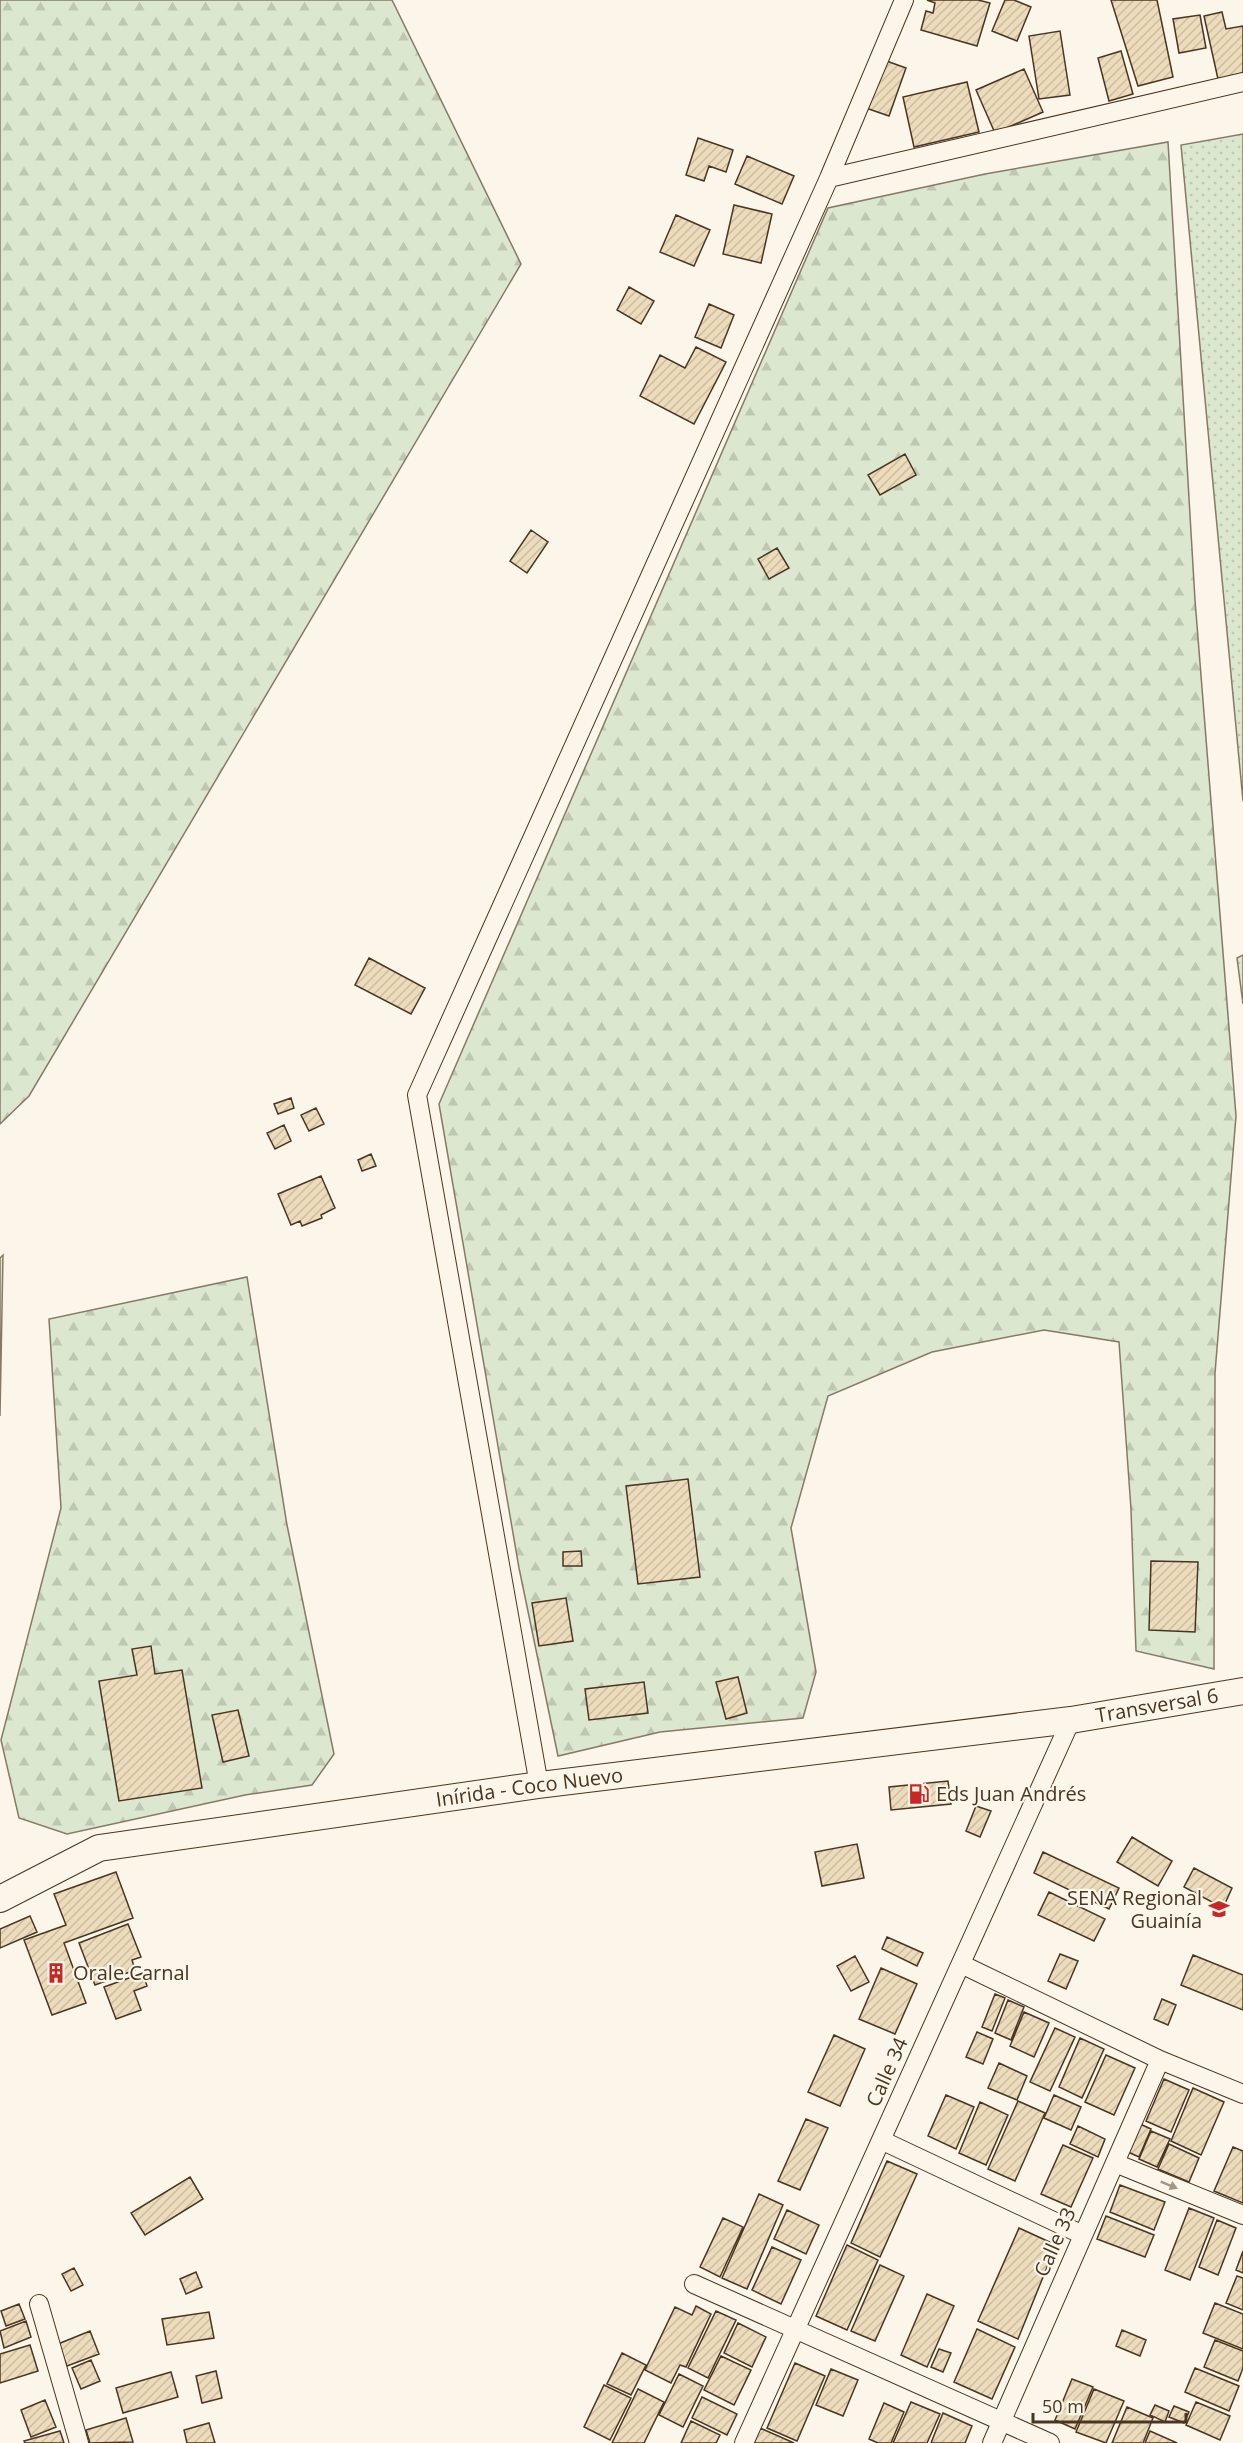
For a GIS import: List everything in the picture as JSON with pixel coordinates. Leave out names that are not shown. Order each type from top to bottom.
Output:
[{"type":"street","points":[[539,1785],[417,1095],[829,178],[904,0]]},
{"type":"street","points":[[829,178],[1243,82]]},
{"type":"street","name":"Transversal 6","points":[[1071,1720],[1243,1691]]},
{"type":"street","name":"Inírida - Coco Nuevo","points":[[0,1899],[99,1848],[539,1785],[1071,1720]]},
{"type":"street","name":"Calle 34","points":[[744,2443],[1071,1720]]},
{"type":"street","points":[[961,1964],[1160,2060],[1243,2094]]},
{"type":"street","name":"Calle 33","points":[[992,2443],[1160,2060]]},
{"type":"street","points":[[881,2140],[1083,2235]]},
{"type":"street","points":[[1114,2163],[1243,2215]]},
{"type":"street","points":[[694,2284],[795,2332],[1050,2443]]},
{"type":"street","points":[[39,2304],[79,2443]]},
{"type":"green space","points":[[0,0],[392,0],[521,264],[29,1096],[0,1124]]},
{"type":"green space","points":[[1243,134],[1243,801],[1181,145]]},
{"type":"green space","points":[[1168,142],[1195,600],[1236,1116],[1215,1373],[1214,1669],[1136,1651],[1131,1509],[1119,1342],[1044,1330],[932,1352],[828,1396],[791,1528],[816,1672],[803,1718],[660,1732],[558,1756],[519,1568],[439,1104],[828,208],[985,174]]},
{"type":"green space","points":[[1243,955],[1243,1004],[1237,958]]},
{"type":"green space","points":[[3,1255],[0,1416],[0,1258]]},
{"type":"green space","points":[[247,1277],[287,1525],[334,1754],[312,1785],[245,1795],[67,1834],[19,1818],[1,1740],[61,1508],[49,1319]]},
{"type":"building","points":[[927,0],[978,0],[990,3],[977,46],[921,30],[926,11],[933,13],[935,3]]},
{"type":"building","points":[[1005,0],[1014,0],[1031,7],[1017,41],[992,31]]},
{"type":"building","points":[[1111,0],[1157,0],[1173,77],[1138,86]]},
{"type":"building","points":[[1222,12],[1226,29],[1243,26],[1243,73],[1218,79],[1204,16]]},
{"type":"building","points":[[1200,15],[1206,48],[1179,53],[1173,19]]},
{"type":"building","points":[[1060,31],[1070,95],[1039,99],[1029,36]]},
{"type":"building","points":[[1121,51],[1133,94],[1109,101],[1098,58]]},
{"type":"building","points":[[881,59],[906,68],[889,116],[863,107]]},
{"type":"building","points":[[1024,69],[1043,112],[995,133],[976,90]]},
{"type":"building","points":[[967,82],[979,132],[914,147],[903,97]]},
{"type":"building","points":[[698,138],[733,150],[726,172],[709,166],[704,181],[686,175]]},
{"type":"building","points":[[747,156],[794,176],[782,204],[735,184]]},
{"type":"building","points":[[734,205],[772,214],[761,263],[723,254]]},
{"type":"building","points":[[676,215],[710,230],[694,266],[660,252]]},
{"type":"building","points":[[629,287],[654,301],[641,324],[617,310]]},
{"type":"building","points":[[709,304],[734,315],[721,348],[695,337]]},
{"type":"building","points":[[696,347],[726,362],[694,424],[640,396],[660,355],[685,368]]},
{"type":"building","points":[[905,454],[916,475],[880,495],[868,475]]},
{"type":"building","points":[[531,530],[548,542],[527,573],[510,561]]},
{"type":"building","points":[[777,548],[789,568],[769,579],[758,559]]},
{"type":"building","points":[[369,958],[425,988],[411,1014],[355,985]]},
{"type":"building","points":[[291,1098],[294,1108],[278,1114],[274,1104]]},
{"type":"building","points":[[316,1108],[324,1124],[309,1131],[301,1115]]},
{"type":"building","points":[[284,1125],[291,1141],[275,1149],[267,1133]]},
{"type":"building","points":[[371,1154],[376,1166],[362,1171],[358,1160]]},
{"type":"building","points":[[321,1176],[335,1208],[321,1215],[322,1218],[302,1226],[300,1221],[291,1225],[278,1194]]},
{"type":"building","points":[[688,1479],[700,1577],[638,1584],[626,1486]]},
{"type":"building","points":[[581,1551],[582,1566],[563,1566],[563,1552]]},
{"type":"building","points":[[1151,1561],[1198,1562],[1195,1632],[1149,1630]]},
{"type":"building","points":[[566,1598],[573,1641],[539,1646],[532,1603]]},
{"type":"building","points":[[151,1646],[155,1674],[182,1670],[202,1788],[119,1801],[99,1681],[137,1675],[132,1649]]},
{"type":"building","points":[[738,1677],[747,1713],[726,1719],[716,1682]]},
{"type":"building","points":[[644,1682],[648,1713],[589,1720],[585,1689]]},
{"type":"building","points":[[238,1710],[249,1756],[223,1762],[212,1715]]},
{"type":"building","points":[[948,1781],[951,1804],[891,1810],[889,1787]]},
{"type":"building","points":[[976,1806],[991,1811],[980,1837],[966,1831]]},
{"type":"building","points":[[1132,1837],[1172,1861],[1158,1886],[1117,1862]]},
{"type":"building","points":[[857,1844],[864,1878],[822,1886],[815,1852]]},
{"type":"building","points":[[1043,1852],[1119,1888],[1109,1909],[1034,1873]]},
{"type":"building","points":[[1194,1868],[1232,1888],[1223,1908],[1184,1887]]},
{"type":"building","name":"Orale Carnal","points":[[116,1872],[133,1918],[64,1943],[86,2003],[52,2015],[24,1940],[66,1925],[54,1894]]},
{"type":"building","points":[[1049,1892],[1105,1919],[1094,1941],[1038,1915]]},
{"type":"building","points":[[30,1916],[37,1932],[0,1948],[0,1929]]},
{"type":"building","points":[[128,1924],[141,1957],[132,1960],[135,1970],[95,1985],[79,1943]]},
{"type":"building","points":[[887,1937],[923,1953],[917,1966],[882,1949]]},
{"type":"building","points":[[1060,1954],[1078,1961],[1066,1989],[1048,1981]]},
{"type":"building","points":[[1193,1955],[1243,1975],[1243,2010],[1181,1985]]},
{"type":"building","points":[[855,1956],[869,1982],[851,1991],[837,1966]]},
{"type":"building","points":[[881,1968],[917,1984],[895,2034],[859,2019]]},
{"type":"building","points":[[143,1973],[147,1986],[134,1991],[141,2010],[116,2019],[104,1987]]},
{"type":"building","points":[[995,1994],[1005,1998],[992,2031],[982,2027]]},
{"type":"building","points":[[1162,1999],[1176,2005],[1168,2025],[1154,2019]]},
{"type":"building","points":[[1008,2000],[1024,2007],[1011,2040],[995,2033]]},
{"type":"building","points":[[1024,2012],[1049,2023],[1034,2057],[1010,2046]]},
{"type":"building","points":[[1055,2028],[1075,2037],[1050,2091],[1030,2082]]},
{"type":"building","points":[[977,2032],[993,2039],[983,2064],[966,2057]]},
{"type":"building","points":[[834,2035],[865,2049],[840,2106],[808,2092]]},
{"type":"building","points":[[1080,2038],[1104,2049],[1082,2098],[1059,2087]]},
{"type":"building","points":[[1106,2055],[1135,2068],[1114,2115],[1085,2102]]},
{"type":"building","points":[[999,2063],[1027,2076],[1017,2100],[988,2088]]},
{"type":"building","points":[[1164,2079],[1189,2090],[1171,2132],[1146,2121]]},
{"type":"building","points":[[1193,2088],[1224,2102],[1201,2155],[1171,2141]]},
{"type":"building","points":[[946,2095],[974,2107],[956,2149],[928,2136]]},
{"type":"building","points":[[1054,2095],[1081,2107],[1071,2130],[1044,2118]]},
{"type":"building","points":[[1018,2101],[1045,2113],[1015,2181],[988,2169]]},
{"type":"building","points":[[980,2102],[1008,2115],[986,2165],[959,2153]]},
{"type":"building","points":[[806,2119],[828,2128],[800,2190],[778,2181]]},
{"type":"building","points":[[1140,2124],[1151,2129],[1139,2157],[1128,2152]]},
{"type":"building","points":[[1078,2126],[1105,2139],[1098,2157],[1070,2144]]},
{"type":"building","points":[[1151,2131],[1170,2139],[1157,2167],[1139,2159]]},
{"type":"building","points":[[1169,2144],[1199,2158],[1189,2182],[1158,2169]]},
{"type":"building","points":[[1063,2145],[1093,2158],[1071,2207],[1041,2194]]},
{"type":"building","points":[[1233,2147],[1243,2151],[1243,2203],[1214,2191]]},
{"type":"building","points":[[887,2161],[917,2174],[880,2257],[851,2243]]},
{"type":"building","points":[[190,2177],[203,2199],[145,2235],[131,2213]]},
{"type":"building","points":[[1120,2185],[1165,2202],[1154,2230],[1110,2212]]},
{"type":"building","points":[[759,2194],[783,2205],[747,2289],[722,2278]]},
{"type":"building","points":[[1189,2208],[1214,2218],[1190,2280],[1165,2270]]},
{"type":"building","points":[[787,2210],[819,2225],[806,2254],[774,2239]]},
{"type":"building","points":[[1106,2216],[1154,2235],[1145,2257],[1097,2239]]},
{"type":"building","points":[[723,2218],[743,2227],[720,2277],[700,2267]]},
{"type":"building","points":[[1217,2220],[1236,2228],[1218,2275],[1199,2267]]},
{"type":"building","points":[[1019,2228],[1056,2245],[1018,2339],[978,2321]]},
{"type":"building","points":[[847,2245],[878,2260],[847,2330],[816,2316]]},
{"type":"building","points":[[772,2247],[801,2260],[781,2304],[752,2290]]},
{"type":"building","points":[[1243,2251],[1243,2273],[1236,2270]]},
{"type":"building","points":[[880,2265],[904,2276],[875,2341],[851,2331]]},
{"type":"building","points":[[74,2268],[83,2285],[71,2291],[62,2274]]},
{"type":"building","points":[[196,2272],[202,2287],[186,2294],[180,2279]]},
{"type":"building","points":[[1237,2276],[1243,2278],[1243,2310],[1226,2303]]},
{"type":"building","points":[[927,2294],[954,2306],[927,2367],[901,2355]]},
{"type":"building","points":[[1215,2303],[1243,2314],[1243,2349],[1203,2333]]},
{"type":"building","points":[[19,2304],[25,2319],[6,2326],[1,2311]]},
{"type":"building","points":[[696,2306],[711,2314],[686,2367],[680,2365],[671,2383],[645,2370],[675,2307],[692,2315]]},
{"type":"building","points":[[716,2311],[736,2320],[708,2378],[688,2368]]},
{"type":"building","points":[[209,2312],[214,2338],[167,2345],[162,2319]]},
{"type":"building","points":[[26,2321],[31,2337],[4,2348],[0,2331]]},
{"type":"building","points":[[738,2323],[766,2337],[752,2367],[724,2353]]},
{"type":"building","points":[[977,2329],[1015,2347],[992,2399],[954,2382]]},
{"type":"building","points":[[1122,2330],[1146,2340],[1140,2356],[1116,2346]]},
{"type":"building","points":[[90,2331],[99,2354],[67,2366],[58,2344]]},
{"type":"building","points":[[1215,2340],[1243,2351],[1243,2368],[1238,2381],[1204,2367]]},
{"type":"building","points":[[30,2345],[38,2371],[0,2383],[0,2354]]},
{"type":"building","points":[[939,2349],[951,2353],[943,2372],[931,2367]]},
{"type":"building","points":[[622,2353],[646,2365],[631,2395],[607,2384]]},
{"type":"building","points":[[721,2356],[751,2370],[734,2405],[704,2390]]},
{"type":"building","points":[[91,2360],[100,2381],[81,2389],[72,2368]]},
{"type":"building","points":[[795,2363],[825,2376],[797,2441],[767,2428]]},
{"type":"building","points":[[1195,2368],[1239,2386],[1229,2411],[1185,2392]]},
{"type":"building","points":[[831,2369],[858,2380],[843,2416],[816,2405]]},
{"type":"building","points":[[216,2371],[222,2398],[202,2403],[196,2376]]},
{"type":"building","points":[[171,2372],[178,2397],[123,2413],[116,2388]]},
{"type":"building","points":[[679,2374],[703,2386],[683,2427],[659,2415]]},
{"type":"building","points":[[1072,2379],[1093,2387],[1075,2429],[1055,2420]]},
{"type":"building","points":[[604,2385],[631,2398],[610,2440],[584,2427]]},
{"type":"building","points":[[638,2389],[664,2402],[644,2443],[612,2443]]},
{"type":"building","points":[[1094,2389],[1124,2401],[1106,2443],[1076,2432]]},
{"type":"building","points":[[702,2397],[737,2414],[727,2435],[692,2418]]},
{"type":"building","points":[[45,2400],[56,2427],[31,2437],[21,2410]]},
{"type":"building","points":[[911,2402],[940,2414],[927,2443],[893,2443]]},
{"type":"building","points":[[1196,2402],[1230,2416],[1220,2440],[1186,2425]]},
{"type":"building","points":[[884,2403],[904,2412],[891,2443],[878,2443],[869,2439]]},
{"type":"building","points":[[1155,2405],[1169,2411],[1165,2422],[1150,2415]]},
{"type":"building","points":[[1174,2406],[1189,2412],[1184,2423],[1169,2417]]},
{"type":"building","points":[[1127,2407],[1153,2418],[1143,2443],[1112,2443]]},
{"type":"building","points":[[943,2413],[972,2426],[965,2443],[931,2443]]},
{"type":"building","points":[[126,2418],[133,2442],[90,2443],[86,2430]]},
{"type":"building","points":[[691,2421],[720,2435],[716,2443],[681,2443]]},
{"type":"building","points":[[209,2423],[215,2443],[187,2443],[184,2430]]},
{"type":"building","points":[[760,2428],[794,2443],[754,2443]]},
{"type":"building","points":[[60,2431],[64,2443],[25,2443],[24,2441]]},
{"type":"building","points":[[1150,2431],[1177,2443],[1145,2443]]},
{"type":"place","name":"Eds Juan Andrés","points":[[919,1794]]},
{"type":"place","name":"SENA Regional Guainía","points":[[1219,1909]]},
{"type":"place","name":"Orale Carnal","points":[[56,1973]]}]
